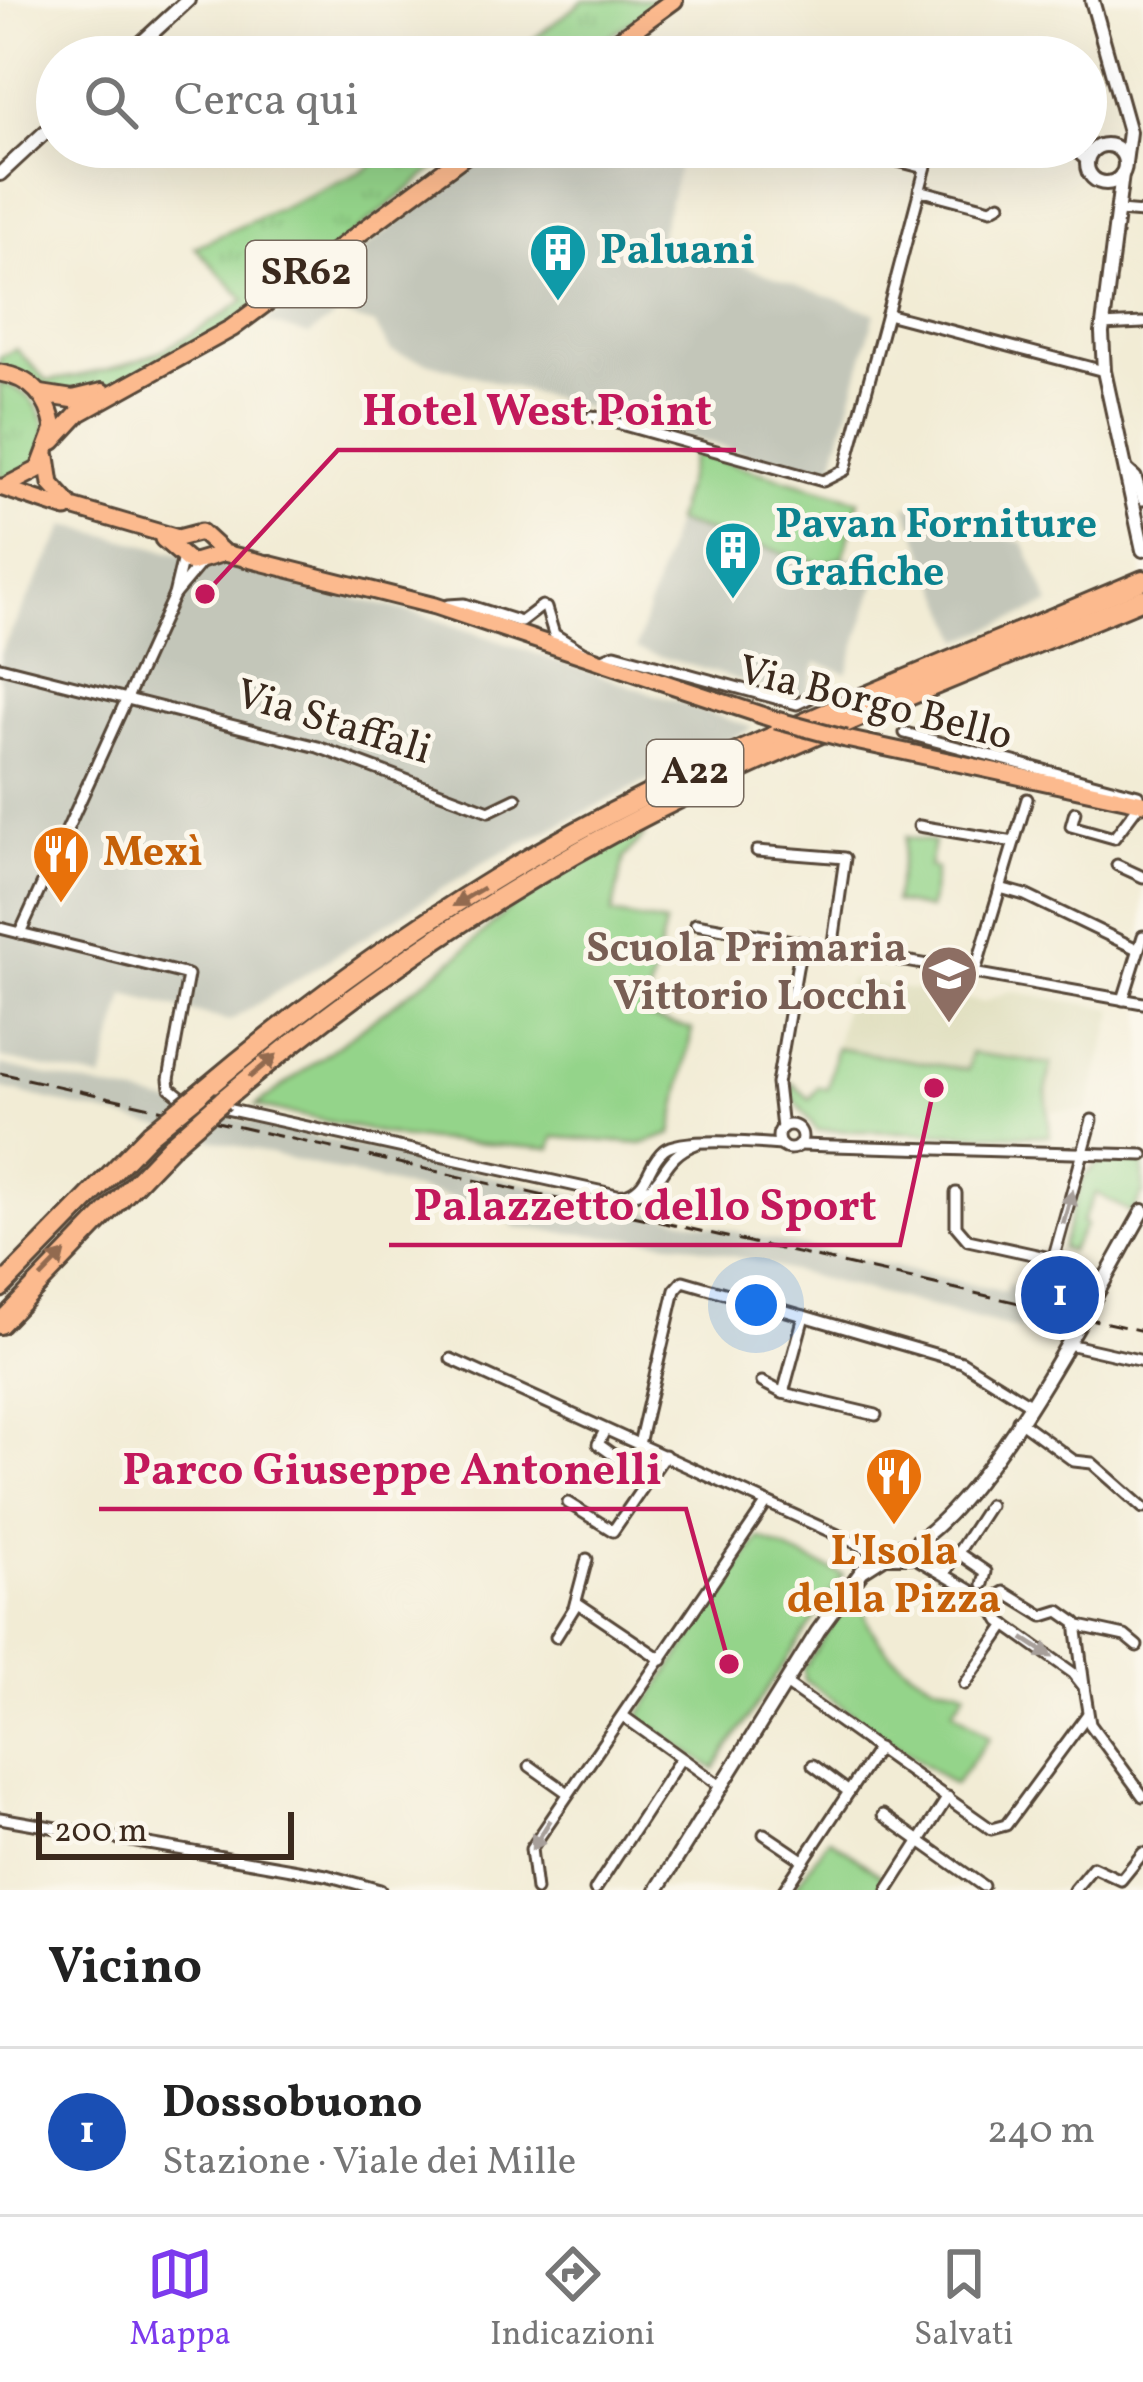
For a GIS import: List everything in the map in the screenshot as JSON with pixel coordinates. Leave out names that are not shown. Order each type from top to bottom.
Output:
[{"type":"highway","points":[[625,36],[674,0]]},
{"type":"highway","name":"SR62","points":[[50,449],[79,413],[232,328],[448,168]]},
{"type":"highway","name":"SR62","points":[[41,394],[73,399],[126,386]]},
{"type":"highway","name":"A22","points":[[0,1288],[150,1134],[371,959],[498,879],[650,794],[1143,580]]},
{"type":"highway","name":"A22","points":[[0,1324],[172,1144],[223,1100],[377,978],[510,893],[658,809],[842,725],[1143,599]]},
{"type":"main road","name":"SR62","points":[[0,373],[17,376],[41,394]]},
{"type":"main road","name":"Via Borgo Bello","points":[[41,394],[52,416],[51,484],[72,507],[183,549],[434,606],[846,739],[1142,800]]},
{"type":"main road","name":"Via Borgo Bello","points":[[2,488],[29,478],[50,449]]},
{"type":"main road","name":"Via Borgo Bello","points":[[2,488],[183,549]]},
{"type":"main road","name":"Via Borgo Bello","points":[[183,549],[201,532],[212,555]]},
{"type":"street","points":[[149,36],[188,0]]},
{"type":"street","points":[[1092,0],[1102,36]]},
{"type":"street","points":[[1107,56],[1130,152],[1119,173]]},
{"type":"street","points":[[1107,147],[1123,133],[1124,120]]},
{"type":"street","points":[[0,173],[36,140]]},
{"type":"street","points":[[1111,145],[1119,173],[1119,211],[1102,325],[1104,371],[1143,550]]},
{"type":"street","points":[[592,416],[830,480],[844,470],[925,168]]},
{"type":"street","points":[[1092,168],[1093,178],[1119,173]]},
{"type":"street","points":[[920,190],[991,208],[1000,204]]},
{"type":"street","points":[[1119,211],[1143,213]]},
{"type":"street","points":[[887,314],[1104,371]]},
{"type":"street","points":[[1102,325],[1143,323]]},
{"type":"street","points":[[1125,467],[1136,477],[1143,500]]},
{"type":"street","points":[[20,932],[174,596],[183,549]]},
{"type":"street","points":[[174,596],[212,555]]},
{"type":"street","name":"Via Borgo Bello","points":[[434,606],[464,604],[521,622],[544,607],[554,634],[594,661],[615,654],[797,704],[814,696]]},
{"type":"street","points":[[534,639],[544,607]]},
{"type":"street","name":"Via Staffali","points":[[0,668],[319,747],[489,811],[516,798]]},
{"type":"street","name":"Via Borgo Bello","points":[[905,734],[1142,800]]},
{"type":"street","points":[[974,975],[1027,799]]},
{"type":"street","points":[[1075,812],[1071,826],[1114,838],[1142,800]]},
{"type":"street","points":[[920,826],[1013,842]]},
{"type":"street","points":[[757,851],[845,859],[832,950]]},
{"type":"street","points":[[1117,866],[1143,877]]},
{"type":"street","points":[[1000,888],[1025,895],[1137,949]]},
{"type":"street","points":[[696,924],[1143,1003]]},
{"type":"street","points":[[0,928],[188,975],[169,1071],[170,1088],[178,1096],[359,1142],[616,1196],[640,1188],[665,1149],[758,1143],[789,1135],[821,1144],[1143,1155]]},
{"type":"street","points":[[1124,1000],[1143,936]]},
{"type":"street","points":[[789,1135],[777,1084],[797,968],[800,958],[814,948]]},
{"type":"street","points":[[1053,1260],[1092,1120]]},
{"type":"street","points":[[956,1193],[961,1235],[1073,1263],[1103,1280]]},
{"type":"street","points":[[657,1890],[718,1784],[856,1578],[884,1556],[912,1548],[945,1516],[1068,1344],[1143,1211]]},
{"type":"street","points":[[1073,1263],[1063,1268],[1062,1280],[1094,1296]]},
{"type":"street","points":[[639,1444],[678,1283],[962,1362],[1028,1403]]},
{"type":"street","points":[[783,1393],[804,1316]]},
{"type":"street","points":[[1068,1344],[1143,1360]]},
{"type":"street","points":[[451,1359],[884,1556]]},
{"type":"street","points":[[762,1382],[783,1393],[876,1415]]},
{"type":"street","points":[[1017,1419],[1074,1461],[1092,1462],[1143,1508]]},
{"type":"street","points":[[605,1430],[598,1444],[648,1480]]},
{"type":"street","points":[[568,1503],[613,1531],[665,1455]]},
{"type":"street","points":[[536,1890],[531,1849],[766,1504]]},
{"type":"street","points":[[944,1574],[989,1505]]},
{"type":"street","points":[[945,1516],[970,1532]]},
{"type":"street","points":[[912,1548],[989,1601],[1006,1625],[1059,1661],[1084,1687]]},
{"type":"street","points":[[958,1552],[986,1572],[982,1584]]},
{"type":"street","points":[[556,1636],[576,1602],[587,1559]]},
{"type":"street","points":[[989,1601],[1004,1592],[1043,1616],[1060,1611],[1079,1626],[1125,1636],[1137,1646]]},
{"type":"street","points":[[576,1602],[662,1660]]},
{"type":"street","points":[[965,1684],[1006,1625]]},
{"type":"street","points":[[1079,1626],[1087,1715],[1143,1796]]},
{"type":"street","points":[[786,1684],[992,1829],[1006,1825],[1087,1715]]},
{"type":"street","points":[[623,1716],[718,1784]]},
{"type":"street","points":[[784,1890],[878,1748]]},
{"type":"street","points":[[595,1890],[681,1758]]},
{"type":"street","points":[[813,1765],[849,1792]]},
{"type":"street","points":[[530,1766],[568,1793]]},
{"type":"street","points":[[888,1890],[948,1797]]},
{"type":"street","points":[[883,1815],[982,1886]]},
{"type":"street","points":[[0,1818],[326,1875],[380,1890]]},
{"type":"street","points":[[764,1834],[804,1861]]},
{"type":"street","points":[[1074,1890],[1093,1867],[1121,1880],[1143,1852]]},
{"type":"shaded area","points":[[471,168],[678,168],[660,236],[875,313],[831,472],[816,474],[399,354],[391,351],[375,325],[338,314],[309,335],[265,322]]},
{"type":"shaded area","points":[[905,505],[1024,543],[1050,604],[962,640]]},
{"type":"shaded area","points":[[675,522],[824,565],[844,556],[881,566],[847,673],[816,662],[805,697],[799,698],[636,649]]},
{"type":"shaded area","points":[[66,525],[426,616],[753,728],[485,862],[230,1021],[125,995],[102,1080],[0,1058],[0,653]]},
{"type":"shaded area","name":"Scuola Primaria Vittorio Locchi","points":[[849,979],[983,1002],[1010,991],[1115,1009],[1087,1111],[1050,1111],[1046,1092],[1051,1065],[972,1053],[969,1070],[836,1048]]},
{"type":"shaded area","points":[[0,1065],[1005,1292],[1008,1284],[1043,1292],[1050,1285],[1074,1291],[1071,1304],[1080,1307],[1064,1341],[681,1243],[515,1228],[499,1210],[0,1088]]},
{"type":"green space","points":[[584,0],[661,0],[610,36],[537,36]]},
{"type":"green space","points":[[436,168],[278,292],[173,358],[123,381],[67,393],[37,386],[0,367],[0,357],[16,349],[47,381],[106,370],[173,345],[245,300],[195,247],[367,169]]},
{"type":"green space","points":[[0,383],[36,406],[46,432],[39,459],[0,482]]},
{"type":"green space","points":[[694,453],[859,500],[843,557],[823,564],[675,522]]},
{"type":"green space","points":[[633,831],[644,836],[624,858],[612,914],[665,924],[644,1017],[692,1029],[672,1134],[642,1144],[554,1137],[551,1149],[405,1138],[256,1106],[456,958],[511,907],[513,897]]},
{"type":"green space","points":[[906,837],[934,842],[929,867],[936,869],[929,909],[894,902]]},
{"type":"green space","points":[[836,1048],[968,1070],[971,1053],[1051,1064],[1046,1092],[1050,1136],[817,1130],[790,1094],[792,1083],[810,1099],[818,1087],[828,1089]]},
{"type":"green space","points":[[1101,1160],[1143,1160],[1143,1193],[1132,1213],[1096,1193],[1082,1222],[1086,1225],[1070,1251],[1061,1248],[1083,1178]]},
{"type":"green space","points":[[759,1538],[843,1575],[714,1769],[641,1720],[641,1713]]},
{"type":"green space","points":[[862,1581],[865,1614],[881,1642],[931,1682],[966,1691],[953,1710],[990,1737],[954,1785],[804,1680],[803,1669]]},
{"type":"green space","points":[[829,1838],[886,1879],[879,1890],[793,1890]]},
{"type":"railway","points":[[0,1073],[1143,1331]]},
{"type":"place","name":"Paluani","points":[[558,303]]},
{"type":"place","name":"Hotel West Point","points":[[205,594]]},
{"type":"place","name":"Pavan Forniture Grafiche","points":[[733,601]]},
{"type":"place","name":"Mexì","points":[[61,905]]},
{"type":"place","name":"Scuola Primaria Vittorio Locchi","points":[[949,1025]]},
{"type":"place","name":"Palazzetto dello Sport","points":[[934,1088]]},
{"type":"place","name":"Dossobuono","points":[[1060,1295]]},
{"type":"place","name":"L'Isola della Pizza","points":[[894,1527]]},
{"type":"place","name":"Parco Giuseppe Antonelli","points":[[729,1664]]}]
